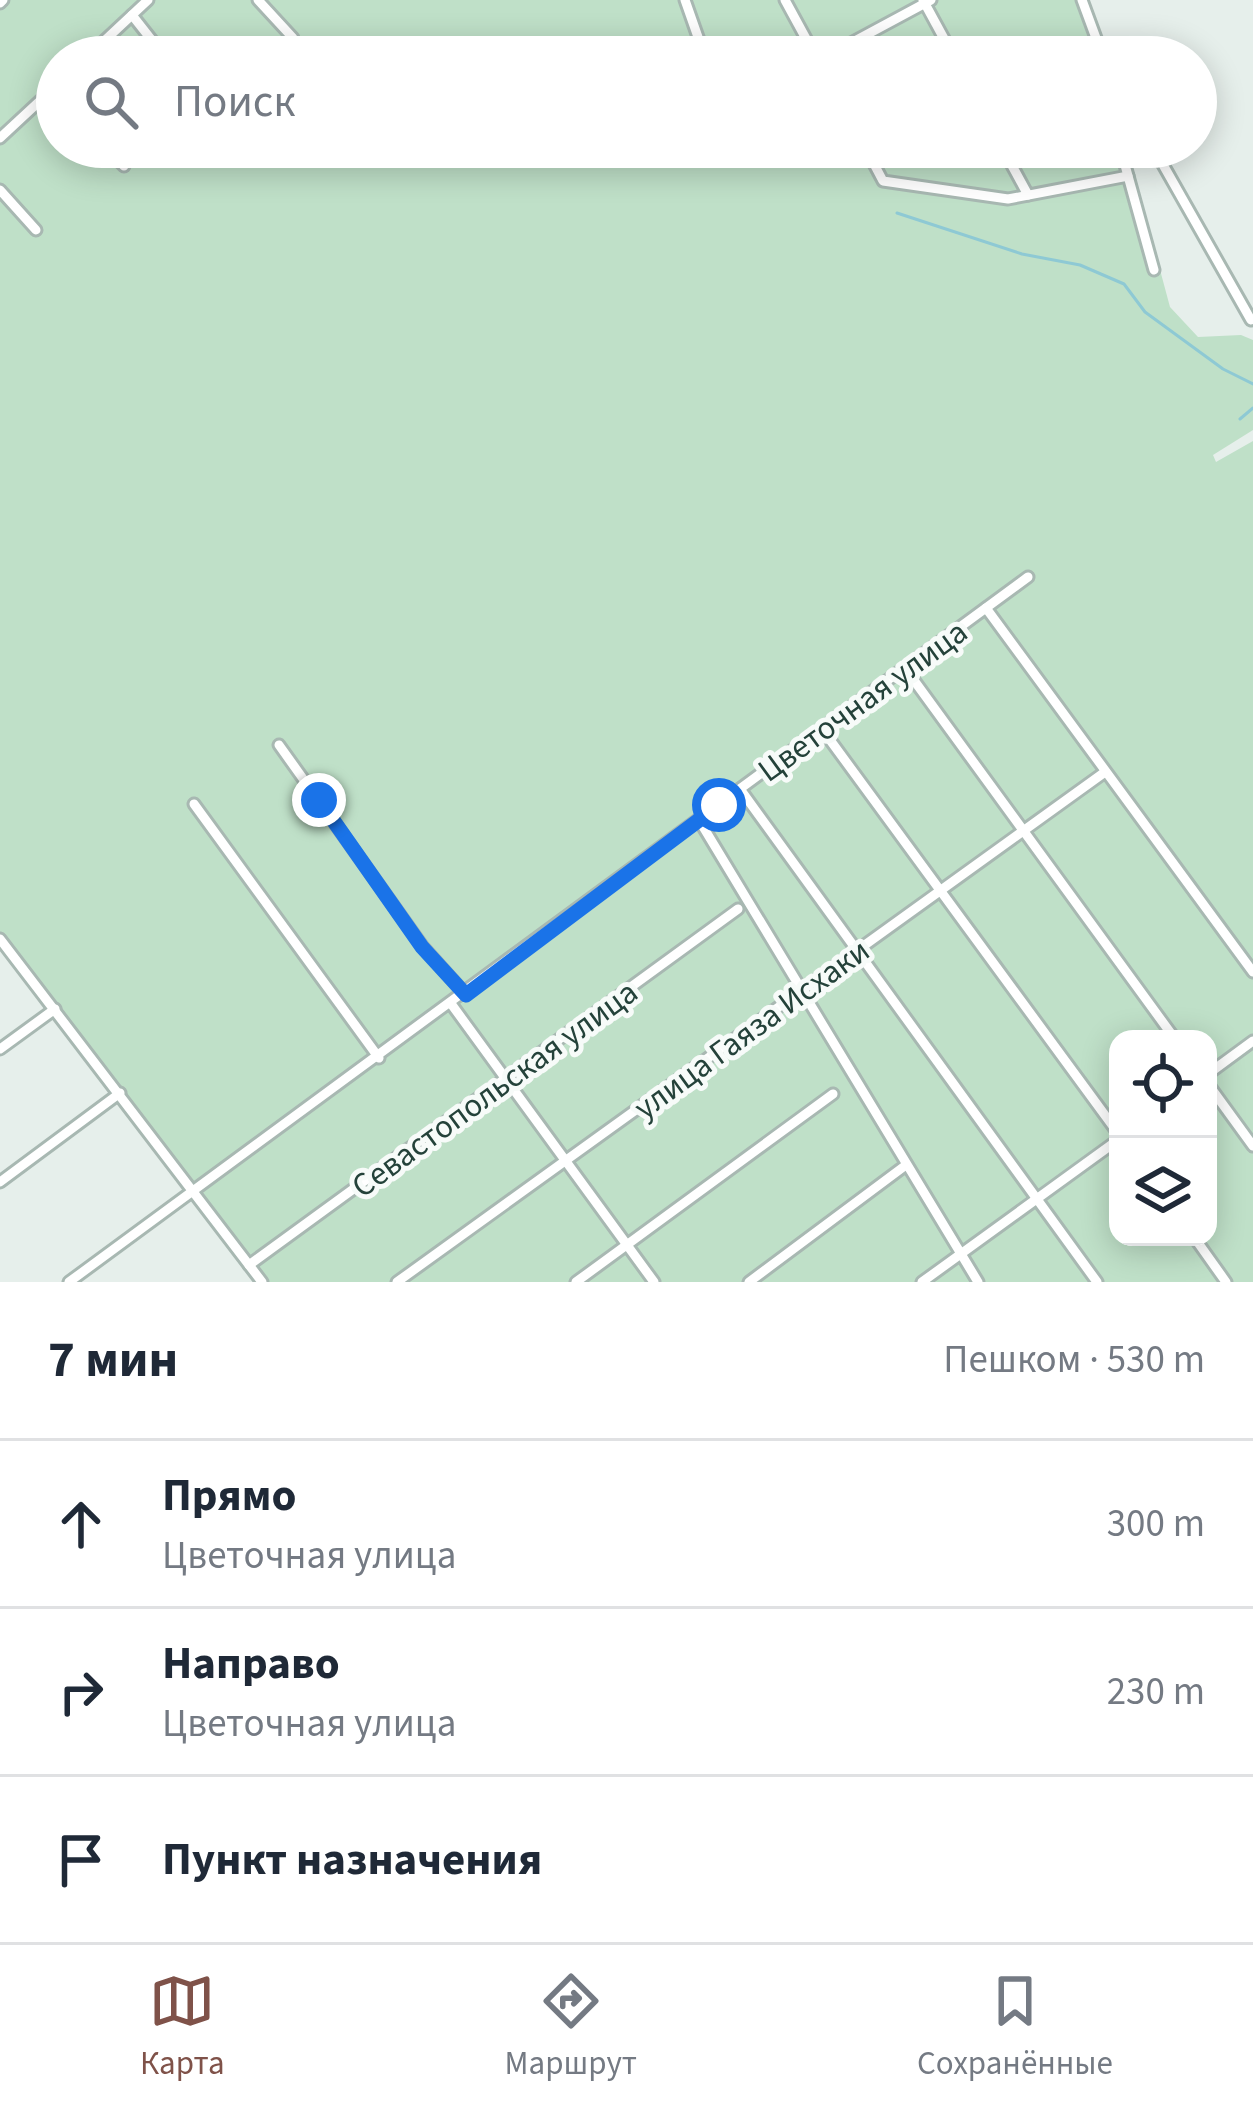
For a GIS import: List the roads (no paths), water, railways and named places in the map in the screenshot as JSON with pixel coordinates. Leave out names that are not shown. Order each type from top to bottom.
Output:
[{"type":"street","points":[[110,36],[148,0]]},
{"type":"street","points":[[258,0],[291,36]]},
{"type":"street","points":[[685,0],[698,36]]},
{"type":"street","points":[[785,0],[808,36]]},
{"type":"street","points":[[1082,0],[1095,36]]},
{"type":"street","points":[[860,36],[926,1],[943,36]]},
{"type":"street","points":[[132,15],[148,36]]},
{"type":"street","points":[[0,138],[36,107]]},
{"type":"street","points":[[876,168],[883,181],[976,196],[1028,195],[1128,176]]},
{"type":"street","points":[[1013,168],[1028,195]]},
{"type":"street","points":[[1126,168],[1154,270]]},
{"type":"street","points":[[1165,168],[1251,320]]},
{"type":"street","points":[[0,190],[37,230]]},
{"type":"street","name":"Цветочная улица","points":[[69,1282],[466,995],[1028,577]]},
{"type":"street","points":[[986,608],[1253,972]]},
{"type":"street","points":[[905,668],[1168,1030]]},
{"type":"street","points":[[822,729],[1109,1125]]},
{"type":"street","points":[[279,745],[422,947],[466,995]]},
{"type":"street","name":"улица Гаяза Исхаки","points":[[397,1282],[1105,772]]},
{"type":"street","points":[[740,789],[1096,1282]]},
{"type":"street","points":[[194,804],[379,1058]]},
{"type":"street","points":[[699,820],[978,1282]]},
{"type":"street","name":"Севастопольская улица","points":[[250,1265],[738,909]]},
{"type":"street","points":[[0,939],[195,1190],[259,1281]]},
{"type":"street","points":[[452,1005],[654,1282]]},
{"type":"street","points":[[0,1049],[55,1010]]},
{"type":"street","points":[[1217,1067],[1253,1041]]},
{"type":"street","points":[[0,1182],[120,1093]]},
{"type":"street","points":[[576,1282],[833,1094]]},
{"type":"street","points":[[1217,1096],[1253,1146]]},
{"type":"street","points":[[922,1282],[1117,1138]]},
{"type":"street","points":[[749,1282],[905,1165]]},
{"type":"street","points":[[1200,1246],[1226,1282]]},
{"type":"waterway","points":[[897,213],[1022,254],[1080,265],[1124,284],[1145,312],[1223,369],[1253,384]]},
{"type":"waterway","points":[[1240,419],[1253,408]]}]
